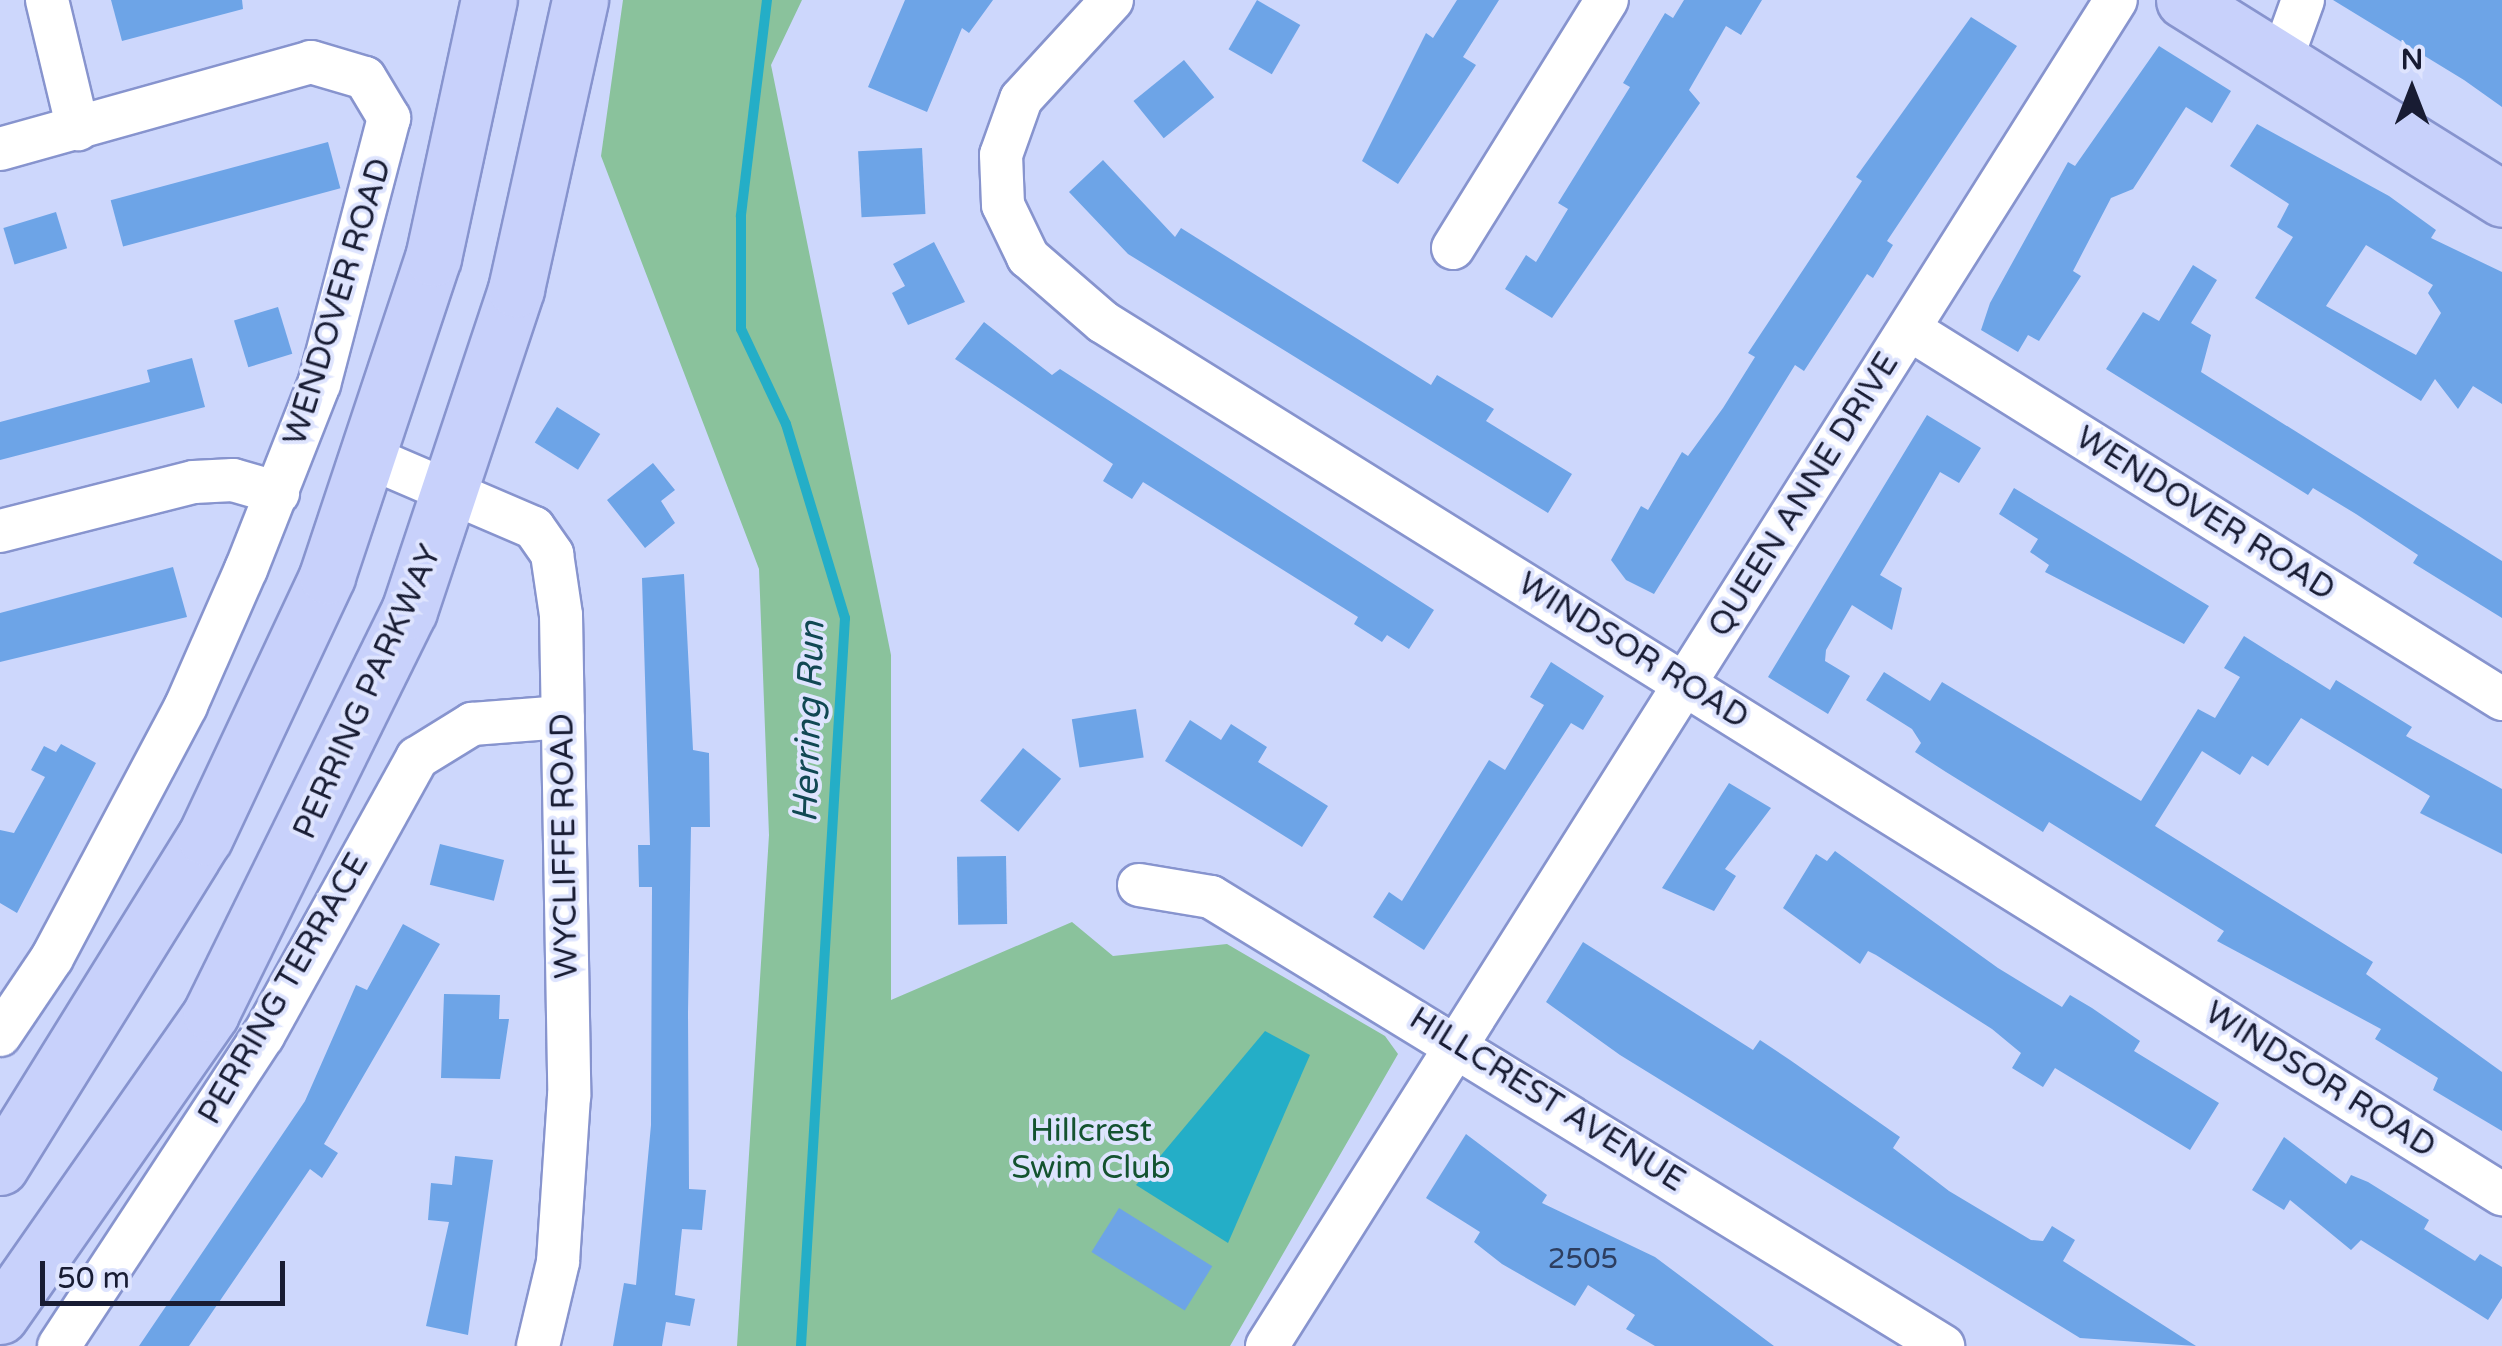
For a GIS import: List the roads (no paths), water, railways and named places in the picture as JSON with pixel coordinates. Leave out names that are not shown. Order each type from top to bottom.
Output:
[{"type":"main road","points":[[0,1167],[204,837],[328,576],[433,258],[490,0]]},
{"type":"main road","name":"PERRING PARKWAY","points":[[0,1316],[211,1013],[358,726],[454,496],[536,214],[580,0]]},
{"type":"main road","points":[[2184,0],[2502,199]]},
{"type":"street","points":[[47,0],[78,129]]},
{"type":"street","name":"WINDSOR ROAD","points":[[1112,0],[1021,99],[1001,155],[1003,205],[1028,257],[1103,322],[2502,1194]]},
{"type":"street","points":[[1453,248],[1607,0]]},
{"type":"street","name":"QUEEN ANNE DRIVE","points":[[1267,1346],[2116,0]]},
{"type":"street","points":[[2282,61],[2302,0]]},
{"type":"street","name":"WENDOVER ROAD","points":[[0,150],[310,62],[345,66],[386,106],[382,165],[278,493]]},
{"type":"street","name":"WENDOVER ROAD","points":[[1909,329],[2502,699]]},
{"type":"street","name":"WYCLIFFE ROAD","points":[[370,458],[534,528],[552,554],[563,717],[570,1096],[558,1262],[538,1346]]},
{"type":"street","points":[[0,531],[194,482],[233,480],[278,493],[186,706],[52,958],[0,1035]]},
{"type":"street","name":"PERRING TERRACE","points":[[59,1346],[263,1036],[418,758],[472,724],[563,717]]},
{"type":"street","name":"HILLCREST AVENUE","points":[[1139,885],[1211,897],[1458,1043],[1943,1346]]},
{"type":"water","points":[[1265,1031],[1310,1055],[1228,1243],[1136,1185]]},
{"type":"waterway","name":"Herring Run","points":[[767,0],[741,216],[741,329],[786,424],[845,618],[801,1346]]},
{"type":"park label","name":"Hillcrest Swim Club","points":[[1091,1150]]}]
